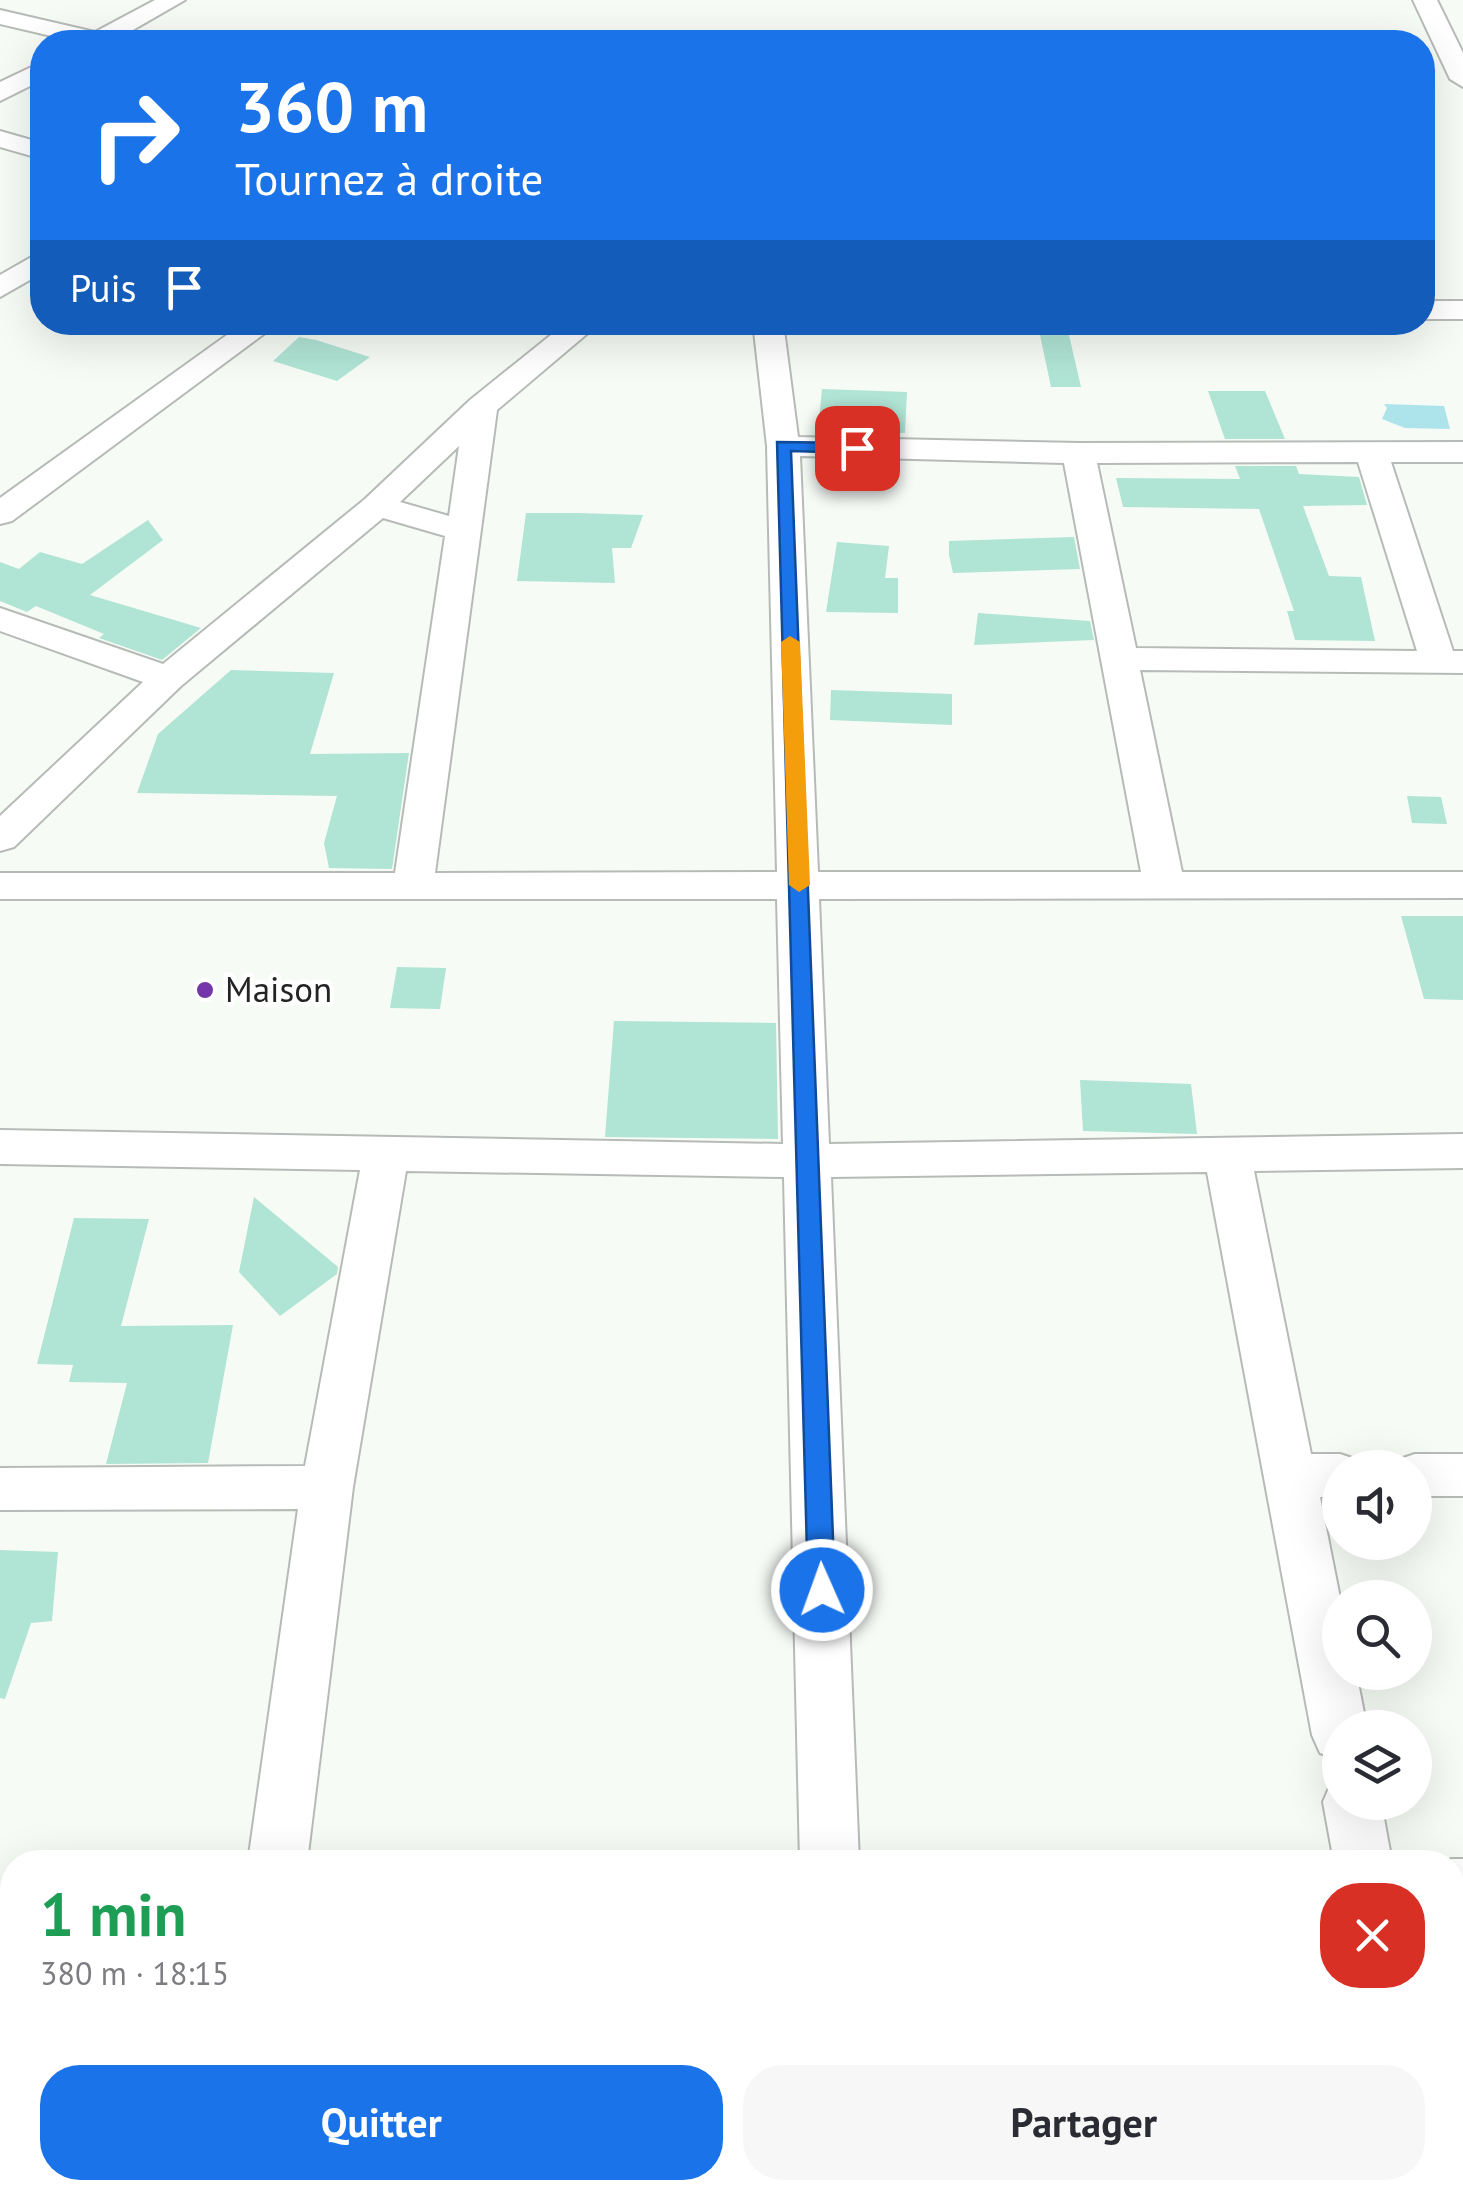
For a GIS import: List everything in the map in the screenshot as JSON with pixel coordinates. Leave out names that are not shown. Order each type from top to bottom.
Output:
[{"type":"street","points":[[118,30],[173,0]]},
{"type":"street","points":[[1425,0],[1462,76]]},
{"type":"street","points":[[0,17],[50,30]]},
{"type":"street","points":[[0,93],[30,77]]},
{"type":"street","points":[[0,140],[30,147]]},
{"type":"street","points":[[0,288],[30,268]]},
{"type":"street","points":[[1435,310],[1463,310]]},
{"type":"street","points":[[0,514],[247,335]]},
{"type":"street","points":[[0,838],[168,678],[377,506],[481,407],[570,335]]},
{"type":"street","points":[[770,335],[783,446],[830,1850]]},
{"type":"street","points":[[413,886],[481,407]]},
{"type":"street","points":[[783,446],[1079,453],[1463,452]]},
{"type":"street","points":[[1119,660],[1451,663],[1371,450]]},
{"type":"street","points":[[1079,453],[1164,885]]},
{"type":"street","points":[[377,506],[464,531]]},
{"type":"street","points":[[0,620],[168,678]]},
{"type":"street","points":[[0,886],[1463,885]]},
{"type":"street","points":[[0,1147],[808,1161],[1463,1151]]},
{"type":"street","points":[[1227,1153],[1316,1476],[1338,1710]]},
{"type":"street","points":[[280,1850],[327,1487],[386,1154]]},
{"type":"street","points":[[1432,1475],[1463,1475]]},
{"type":"street","points":[[0,1489],[327,1487]]},
{"type":"street","points":[[1356,1820],[1362,1850]]},
{"type":"water","points":[[1384,404],[1444,406],[1450,429],[1405,428],[1382,419],[1387,408]]},
{"type":"building","points":[[1040,335],[1069,335],[1081,387],[1051,387]]},
{"type":"building","points":[[299,337],[370,357],[337,381],[273,361]]},
{"type":"building","points":[[822,389],[907,392],[905,433],[818,430]]},
{"type":"building","points":[[1208,391],[1265,391],[1285,439],[1225,439]]},
{"type":"building","points":[[1235,466],[1296,466],[1299,474],[1359,477],[1367,505],[1303,506],[1329,576],[1361,577],[1375,641],[1295,640],[1287,611],[1294,611],[1259,509],[1123,507],[1116,478],[1240,479]]},
{"type":"building","points":[[526,513],[643,515],[631,548],[612,548],[615,583],[517,581]]},
{"type":"building","points":[[148,520],[163,540],[90,595],[201,628],[162,660],[99,638],[104,634],[36,606],[27,612],[0,601],[0,562],[19,569],[40,552],[82,564]]},
{"type":"building","points":[[1074,537],[1080,569],[953,573],[949,555],[949,541]]},
{"type":"building","points":[[837,542],[889,546],[885,578],[898,578],[898,613],[826,612]]},
{"type":"building","points":[[978,613],[1090,621],[1094,640],[974,645]]},
{"type":"building","points":[[231,670],[334,673],[310,754],[409,753],[392,869],[329,868],[324,843],[337,796],[137,793],[158,734]]},
{"type":"building","points":[[831,690],[952,694],[952,725],[830,720]]},
{"type":"building","points":[[1407,796],[1441,797],[1447,824],[1412,823]]},
{"type":"building","points":[[1401,916],[1463,916],[1463,1000],[1424,999]]},
{"type":"building","points":[[397,967],[446,968],[440,1009],[390,1008]]},
{"type":"building","points":[[614,1021],[776,1023],[778,1139],[605,1137]]},
{"type":"building","points":[[1080,1080],[1191,1084],[1197,1134],[1083,1131]]},
{"type":"building","points":[[254,1197],[338,1267],[337,1274],[280,1316],[239,1272]]},
{"type":"building","points":[[74,1218],[149,1219],[121,1326],[233,1325],[208,1463],[106,1464],[127,1383],[69,1382],[73,1365],[37,1364]]},
{"type":"building","points":[[0,1550],[58,1552],[52,1621],[31,1623],[5,1699],[0,1698]]},
{"type":"slow traffic","points":[[790,642],[799,885]]},
{"type":"place","name":"Maison","points":[[205,990]]},
{"type":"route","points":[[822,1590],[783,446],[857,448]]}]
